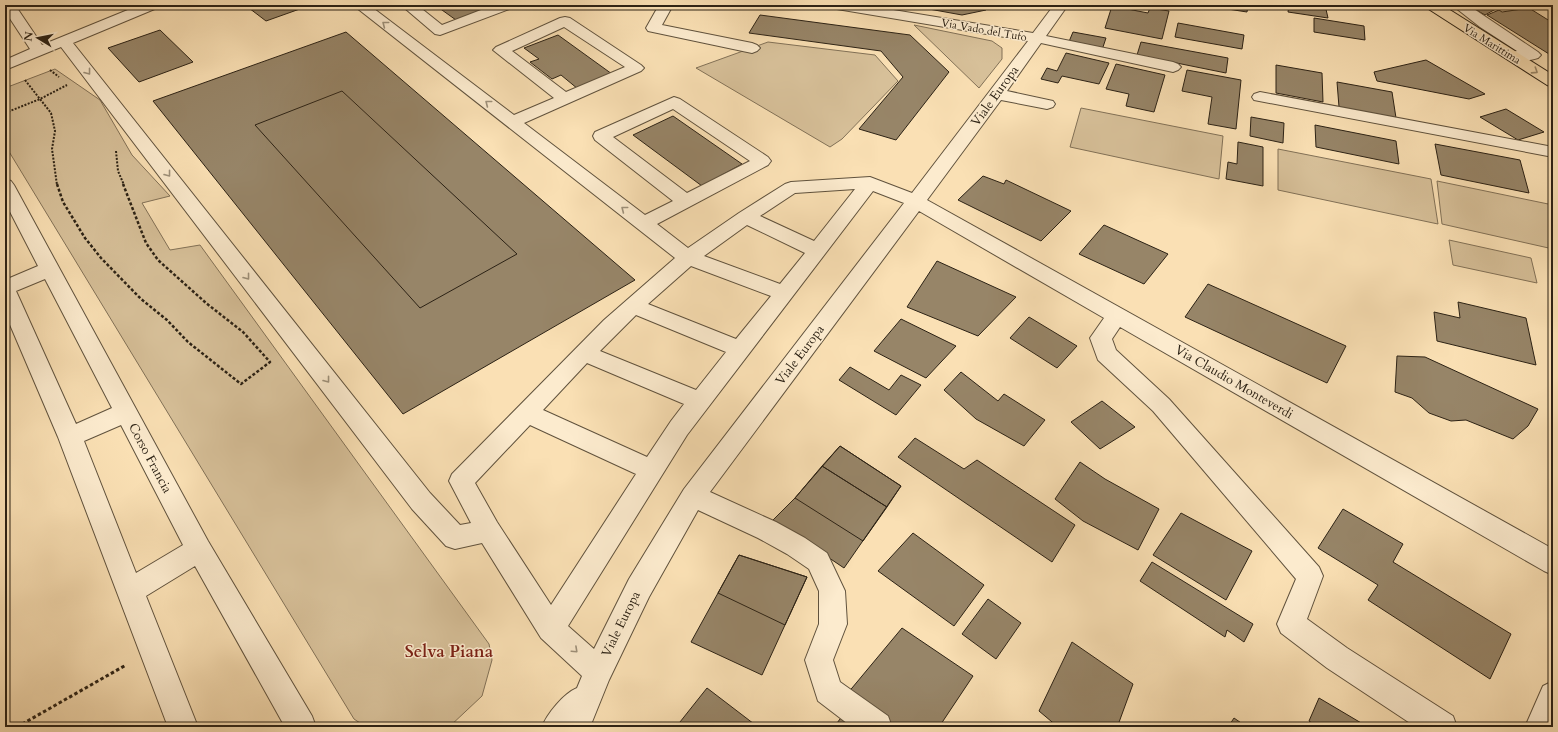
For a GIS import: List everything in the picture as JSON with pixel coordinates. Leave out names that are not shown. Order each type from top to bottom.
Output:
[{"type":"main road","name":"Via Marittima","points":[[1432,5],[1553,82]]},
{"type":"street","points":[[8,5],[40,51]]},
{"type":"street","points":[[6,62],[40,51],[152,5]]},
{"type":"street","points":[[360,5],[688,258],[783,293]]},
{"type":"street","points":[[408,5],[440,31],[507,5]]},
{"type":"street","points":[[666,5],[654,28],[752,48]]},
{"type":"street","name":"Via Vado del Tufo","points":[[836,5],[1036,38],[1173,67]]},
{"type":"street","name":"Viale Europa","points":[[575,727],[593,683],[639,588],[693,496],[997,94],[1061,5]]},
{"type":"street","points":[[1459,5],[1533,55],[1512,56]]},
{"type":"street","points":[[512,122],[565,99],[636,68],[565,21],[501,50],[565,99]]},
{"type":"street","points":[[1466,27],[1485,24]]},
{"type":"street","points":[[64,41],[421,501],[455,538],[488,530]]},
{"type":"street","points":[[997,94],[1047,104]]},
{"type":"street","points":[[1260,97],[1553,152]]},
{"type":"street","points":[[643,224],[686,202],[762,161],[674,102],[601,136],[686,202]]},
{"type":"street","points":[[551,629],[679,428],[739,349],[818,251],[870,183]]},
{"type":"street","points":[[557,727],[593,683],[551,629],[488,530],[461,481],[611,325],[688,258],[746,217],[791,188],[870,183]]},
{"type":"street","name":"Via Claudio Monteverdi","points":[[870,183],[915,201],[1553,563]]},
{"type":"street","name":"Corso Francia","points":[[5,185],[199,549],[301,727]]},
{"type":"street","points":[[746,217],[818,251]]},
{"type":"street","points":[[50,269],[5,288],[70,437],[183,727]]},
{"type":"street","points":[[633,306],[739,349]]},
{"type":"street","points":[[1117,316],[1101,338],[1106,354],[1161,405],[1310,576],[1291,624],[1337,658],[1442,727]]},
{"type":"street","points":[[584,354],[699,402]]},
{"type":"street","points":[[70,437],[126,412]]},
{"type":"street","points":[[526,413],[652,470]]},
{"type":"street","points":[[693,496],[767,530],[796,546],[818,561],[832,591],[833,624],[819,660],[828,691],[877,727]]},
{"type":"street","points":[[130,591],[199,549]]},
{"type":"street","points":[[1540,727],[1553,696]]},
{"type":"path","points":[[5,113],[40,99],[69,83],[49,69]]},
{"type":"path","points":[[24,78],[51,113],[55,131],[52,149],[57,185],[63,202],[85,238],[101,258],[141,299],[167,320],[188,342],[241,384],[270,362],[243,332],[206,303],[158,260],[146,243],[118,171],[115,147]]},
{"type":"path","points":[[17,727],[153,649]]},
{"type":"shaded area","points":[[914,25],[992,41],[1002,48],[1002,59],[979,88]]},
{"type":"shaded area","points":[[768,42],[875,55],[898,81],[842,139],[830,147],[696,68]]},
{"type":"shaded area","points":[[55,69],[100,100],[132,155],[170,196],[142,203],[170,250],[200,245],[489,644],[492,660],[482,696],[449,727],[366,727],[354,719],[5,145],[5,88]]},
{"type":"shaded area","points":[[1081,108],[1223,136],[1219,179],[1070,147]]},
{"type":"shaded area","points":[[1278,149],[1431,179],[1438,224],[1278,190]]},
{"type":"shaded area","points":[[1437,181],[1553,205],[1553,249],[1442,224]]},
{"type":"shaded area","points":[[1449,240],[1531,258],[1537,283],[1453,265]]},
{"type":"building","points":[[245,5],[311,5],[266,21]]},
{"type":"building","points":[[435,5],[496,5],[456,20]]},
{"type":"building","points":[[907,5],[991,5],[986,10],[962,15]]},
{"type":"building","points":[[1202,5],[1248,5],[1247,12]]},
{"type":"building","points":[[1289,5],[1325,5],[1328,18],[1288,12]]},
{"type":"building","points":[[1468,5],[1503,5],[1485,15]]},
{"type":"building","points":[[1112,6],[1148,13],[1150,8],[1169,11],[1162,39],[1105,28]]},
{"type":"building","points":[[1529,8],[1553,23],[1553,54],[1549,54],[1487,15],[1499,10],[1502,12]]},
{"type":"building","points":[[760,15],[910,35],[949,72],[896,140],[859,129],[903,77],[881,51],[749,33]]},
{"type":"building","points":[[1314,18],[1364,26],[1365,40],[1314,32]]},
{"type":"building","points":[[1178,23],[1244,35],[1242,49],[1175,37]]},
{"type":"building","points":[[160,30],[193,62],[139,82],[108,48]]},
{"type":"building","points":[[346,32],[635,280],[403,414],[153,101]]},
{"type":"building","points":[[1073,32],[1106,38],[1102,50],[1068,44]]},
{"type":"building","points":[[558,35],[612,74],[578,89],[561,75],[552,79],[530,62],[539,59],[524,48]]},
{"type":"building","points":[[1141,42],[1228,58],[1226,73],[1137,55]]},
{"type":"building","points":[[1066,53],[1109,63],[1099,84],[1062,76],[1058,83],[1041,79],[1047,68],[1057,71]]},
{"type":"building","points":[[1426,60],[1485,94],[1469,99],[1377,81],[1374,72]]},
{"type":"building","points":[[1116,64],[1165,75],[1154,112],[1126,106],[1129,94],[1106,89]]},
{"type":"building","points":[[1276,65],[1322,73],[1323,102],[1276,93]]},
{"type":"building","points":[[1187,70],[1241,80],[1236,129],[1208,124],[1212,97],[1182,91]]},
{"type":"building","points":[[1337,82],[1392,92],[1396,118],[1339,107]]},
{"type":"building","points":[[342,91],[517,254],[420,308],[255,125]]},
{"type":"building","points":[[1506,109],[1544,132],[1518,140],[1480,117]]},
{"type":"building","points":[[673,116],[742,164],[702,186],[633,135]]},
{"type":"building","points":[[1251,117],[1284,123],[1283,143],[1250,136]]},
{"type":"building","points":[[1315,125],[1396,141],[1399,164],[1316,147]]},
{"type":"building","points":[[1238,142],[1263,147],[1263,186],[1226,179],[1228,162],[1237,164]]},
{"type":"building","points":[[1435,144],[1520,160],[1529,193],[1441,175]]},
{"type":"building","points":[[983,176],[1004,184],[1006,180],[1071,211],[1041,241],[958,200]]},
{"type":"building","points":[[1104,225],[1168,254],[1144,284],[1079,254]]},
{"type":"building","points":[[937,261],[1016,297],[978,336],[907,307]]},
{"type":"building","points":[[1208,284],[1346,346],[1327,383],[1185,317]]},
{"type":"building","points":[[1458,302],[1526,318],[1536,365],[1437,341],[1434,312],[1460,318]]},
{"type":"building","points":[[1029,317],[1077,346],[1057,368],[1010,338]]},
{"type":"building","points":[[901,319],[956,346],[926,378],[874,351]]},
{"type":"building","points":[[1397,356],[1425,357],[1538,409],[1528,426],[1513,439],[1466,420],[1451,421],[1429,413],[1412,398],[1395,392]]},
{"type":"building","points":[[850,367],[889,390],[901,375],[921,385],[896,415],[839,380]]},
{"type":"building","points":[[961,372],[998,401],[1004,394],[1045,420],[1024,446],[976,419],[944,390]]},
{"type":"building","points":[[1102,401],[1135,427],[1100,449],[1071,422]]},
{"type":"building","points":[[915,438],[964,469],[977,460],[1075,525],[1052,562],[898,457]]},
{"type":"building","points":[[840,446],[901,486],[844,568],[773,520],[795,498]]},
{"type":"building","points":[[840,446],[901,486],[887,507],[822,466]]},
{"type":"building","points":[[1080,462],[1105,479],[1159,509],[1138,550],[1083,521],[1055,499]]},
{"type":"building","points":[[822,466],[887,507],[863,541],[795,498]]},
{"type":"building","points":[[1343,509],[1403,544],[1393,562],[1511,634],[1490,679],[1368,600],[1378,585],[1318,548]]},
{"type":"building","points":[[1181,513],[1252,551],[1226,600],[1153,555]]},
{"type":"building","points":[[913,533],[984,585],[954,626],[878,571]]},
{"type":"building","points":[[739,555],[807,577],[762,675],[691,642]]},
{"type":"building","points":[[739,555],[807,577],[785,625],[718,593]]},
{"type":"building","points":[[1152,562],[1253,624],[1244,642],[1227,630],[1225,637],[1140,581]]},
{"type":"building","points":[[988,599],[1021,623],[996,659],[962,634]]},
{"type":"building","points":[[902,628],[973,676],[939,727],[888,727],[847,694]]},
{"type":"building","points":[[1072,642],[1133,684],[1118,725],[1121,727],[1058,727],[1039,711]]},
{"type":"building","points":[[707,688],[758,727],[676,727]]},
{"type":"building","points":[[1319,698],[1368,727],[1318,727],[1309,721]]},
{"type":"building","points":[[843,715],[857,727],[834,727]]},
{"type":"building","points":[[1234,718],[1247,727],[1228,727]]},
{"type":"district","name":"Selva Piana","points":[[449,651]]}]
